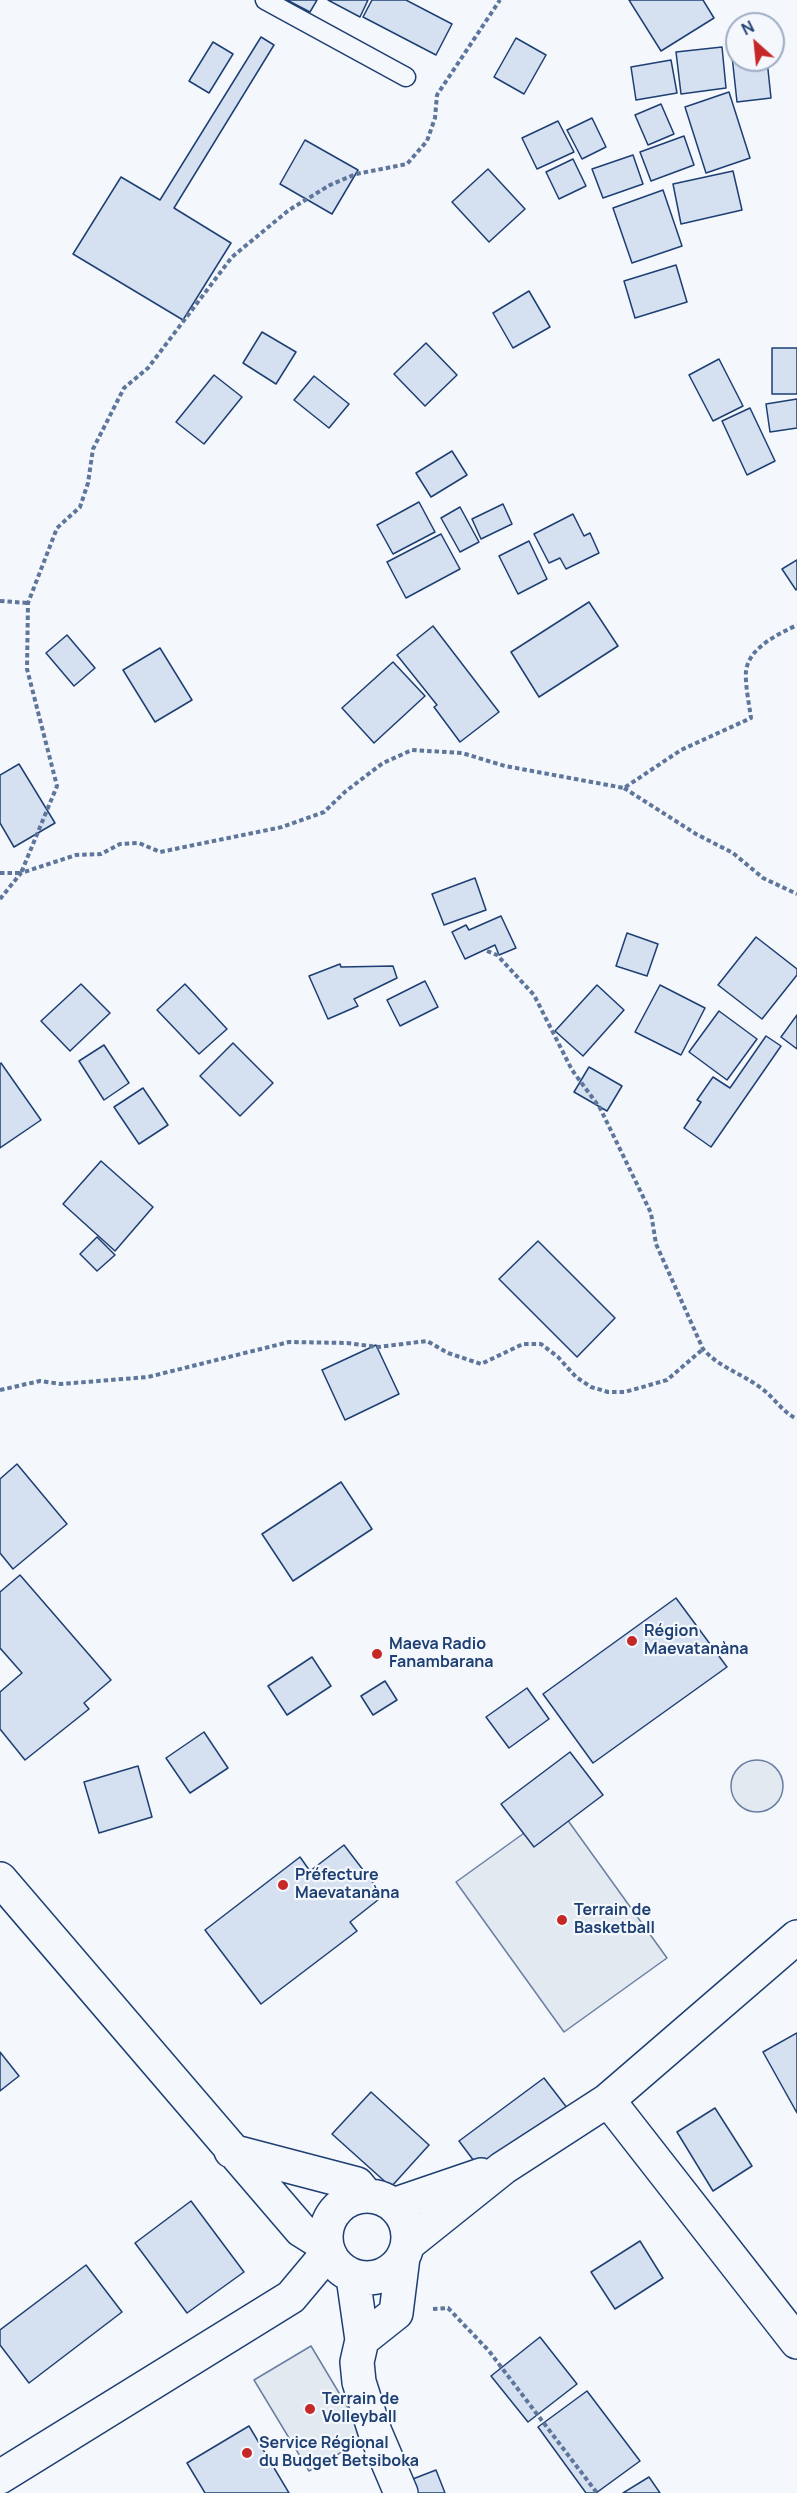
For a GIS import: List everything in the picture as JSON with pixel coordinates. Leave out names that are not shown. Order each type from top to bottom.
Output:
[{"type":"street","points":[[0,1879],[301,2230],[326,2250],[353,2277],[367,2279],[381,2276],[394,2268],[405,2250],[503,2168],[608,2100],[797,1936]]},
{"type":"street","points":[[608,2100],[797,2342]]},
{"type":"street","points":[[231,2151],[357,2184],[402,2215],[408,2229],[396,2313],[362,2340]]},
{"type":"street","points":[[0,2477],[291,2297],[326,2250],[325,2230],[329,2217],[339,2205],[351,2198],[379,2200],[503,2168]]},
{"type":"street","points":[[353,2277],[362,2340],[357,2362],[359,2382],[375,2432],[401,2493]]},
{"type":"lane","points":[[265,0],[406,77]]},
{"type":"path","points":[[0,899],[21,873],[57,786],[27,669],[28,603],[57,528],[80,507],[88,483],[93,449],[124,388],[148,368],[232,257],[289,210],[330,185],[356,174],[407,164],[427,141],[435,118],[437,95],[500,0]]},
{"type":"path","points":[[0,602],[28,603]]},
{"type":"path","points":[[624,788],[681,750],[751,718],[746,669],[755,651],[777,634],[797,625]]},
{"type":"path","points":[[0,873],[21,873],[76,855],[101,854],[120,844],[139,843],[159,852],[282,826],[324,812],[346,791],[383,764],[412,750],[462,753],[505,766],[624,788],[696,834],[733,853],[763,878],[797,894]]},
{"type":"path","points":[[486,951],[497,956],[534,995],[572,1070],[600,1108],[651,1213],[656,1244],[703,1349],[715,1362],[762,1389],[797,1419]]},
{"type":"path","points":[[0,1390],[40,1382],[61,1384],[148,1377],[289,1342],[347,1343],[378,1347],[427,1341],[448,1353],[481,1364],[524,1344],[541,1344],[591,1388],[608,1392],[625,1392],[667,1380],[703,1349]]},
{"type":"path","points":[[396,2313],[448,2308],[489,2352],[597,2493]]},
{"type":"shaded area","points":[[757,1760],[767,1762],[775,1768],[781,1776],[783,1786],[781,1796],[775,1804],[767,1810],[757,1812],[747,1810],[739,1804],[733,1796],[731,1786],[733,1776],[739,1768],[747,1762]]},
{"type":"shaded area","name":"Terrain de Basketball","points":[[559,1808],[667,1958],[564,2032],[456,1882]]},
{"type":"shaded area","name":"Terrain de Volleyball","points":[[311,2346],[366,2438],[309,2471],[254,2380]]},
{"type":"building","points":[[287,0],[317,0],[310,12]]},
{"type":"building","points":[[328,0],[368,0],[360,17]]},
{"type":"building","points":[[372,0],[406,0],[452,24],[436,55],[363,17]]},
{"type":"building","points":[[629,0],[703,0],[714,18],[661,51]]},
{"type":"building","points":[[261,37],[274,45],[174,208],[231,243],[183,320],[73,254],[121,177],[160,200]]},
{"type":"building","points":[[516,38],[546,55],[524,94],[494,77]]},
{"type":"building","points":[[213,42],[233,54],[209,93],[189,81]]},
{"type":"building","points":[[722,47],[726,88],[681,94],[676,52]]},
{"type":"building","points":[[671,60],[677,93],[636,100],[631,67]]},
{"type":"building","points":[[734,72],[768,72],[771,98],[737,102]]},
{"type":"building","points":[[729,92],[750,158],[706,173],[685,107]]},
{"type":"building","points":[[661,104],[674,134],[648,145],[635,115]]},
{"type":"building","points":[[592,118],[606,147],[582,159],[567,130]]},
{"type":"building","points":[[558,121],[574,152],[537,169],[522,138]]},
{"type":"building","points":[[684,136],[694,165],[651,181],[640,152]]},
{"type":"building","points":[[305,140],[358,170],[332,214],[280,184]]},
{"type":"building","points":[[633,155],[643,184],[603,198],[592,169]]},
{"type":"building","points":[[573,159],[586,186],[559,199],[546,172]]},
{"type":"building","points":[[488,169],[525,209],[489,242],[452,202]]},
{"type":"building","points":[[733,171],[742,210],[681,224],[673,184]]},
{"type":"building","points":[[663,190],[682,246],[632,263],[613,208]]},
{"type":"building","points":[[676,265],[687,302],[635,318],[624,281]]},
{"type":"building","points":[[529,291],[550,327],[513,348],[493,313]]},
{"type":"building","points":[[262,332],[296,352],[276,384],[243,363]]},
{"type":"building","points":[[426,343],[457,375],[425,406],[394,374]]},
{"type":"building","points":[[772,348],[797,348],[797,394],[772,394]]},
{"type":"building","points":[[719,359],[743,406],[713,421],[689,375]]},
{"type":"building","points":[[214,375],[242,397],[204,444],[176,422]]},
{"type":"building","points":[[314,376],[349,404],[329,428],[294,400]]},
{"type":"building","points":[[797,399],[797,428],[770,432],[766,404]]},
{"type":"building","points":[[750,408],[775,461],[747,475],[722,421]]},
{"type":"building","points":[[452,451],[467,475],[431,497],[416,473]]},
{"type":"building","points":[[419,502],[435,532],[393,554],[377,525]]},
{"type":"building","points":[[503,504],[512,524],[481,539],[472,519]]},
{"type":"building","points":[[460,507],[479,542],[460,552],[441,518]]},
{"type":"building","points":[[573,514],[584,536],[590,533],[599,553],[566,569],[560,558],[549,563],[534,534]]},
{"type":"building","points":[[441,534],[460,569],[406,598],[387,562]]},
{"type":"building","points":[[529,541],[547,579],[518,594],[499,556]]},
{"type":"building","points":[[797,560],[797,589],[796,590],[782,569]]},
{"type":"building","points":[[589,602],[618,646],[539,697],[511,652]]},
{"type":"building","points":[[433,626],[499,712],[460,742],[434,707],[437,705],[397,655]]},
{"type":"building","points":[[67,635],[95,668],[74,686],[46,653]]},
{"type":"building","points":[[160,648],[192,700],[155,722],[123,670]]},
{"type":"building","points":[[393,662],[425,696],[374,743],[342,708]]},
{"type":"building","points":[[19,764],[55,823],[14,847],[0,823],[0,775]]},
{"type":"building","points":[[475,878],[486,910],[444,925],[432,894]]},
{"type":"building","points":[[501,916],[516,948],[499,955],[495,945],[465,959],[452,932],[466,925],[469,930]]},
{"type":"building","points":[[627,933],[658,944],[647,976],[616,966]]},
{"type":"building","points":[[756,937],[797,969],[797,975],[762,1019],[718,985]]},
{"type":"building","points":[[340,964],[341,967],[393,966],[397,978],[354,999],[358,1006],[328,1019],[309,976]]},
{"type":"building","points":[[425,981],[438,1007],[400,1026],[387,1000]]},
{"type":"building","points":[[81,984],[110,1013],[70,1051],[41,1021]]},
{"type":"building","points":[[185,984],[227,1029],[199,1054],[157,1010]]},
{"type":"building","points":[[597,985],[624,1010],[583,1056],[555,1031]]},
{"type":"building","points":[[660,985],[705,1008],[681,1055],[635,1032]]},
{"type":"building","points":[[719,1011],[757,1039],[727,1080],[689,1052]]},
{"type":"building","points":[[797,1015],[797,1049],[781,1037]]},
{"type":"building","points":[[766,1036],[781,1046],[711,1147],[684,1128],[701,1102],[697,1100],[713,1077],[730,1088]]},
{"type":"building","points":[[233,1043],[273,1083],[240,1116],[200,1076]]},
{"type":"building","points":[[104,1045],[129,1083],[104,1100],[79,1061]]},
{"type":"building","points":[[0,1064],[41,1120],[0,1148]]},
{"type":"building","points":[[589,1067],[622,1086],[607,1111],[574,1092]]},
{"type":"building","points":[[143,1088],[168,1125],[139,1144],[114,1107]]},
{"type":"building","points":[[101,1161],[153,1207],[115,1251],[63,1204]]},
{"type":"building","points":[[97,1237],[115,1255],[97,1271],[80,1254]]},
{"type":"building","points":[[538,1241],[615,1318],[577,1357],[499,1279]]},
{"type":"building","points":[[376,1345],[399,1394],[345,1420],[322,1370]]},
{"type":"building","points":[[17,1464],[67,1524],[13,1569],[0,1553],[0,1479]]},
{"type":"building","points":[[341,1482],[372,1529],[293,1581],[262,1534]]},
{"type":"building","points":[[20,1575],[111,1680],[84,1703],[89,1709],[25,1760],[0,1729],[0,1692],[22,1673],[0,1648],[0,1592]]},
{"type":"building","points":[[676,1598],[727,1667],[593,1763],[543,1694]]},
{"type":"building","points":[[312,1657],[331,1686],[287,1715],[268,1686]]},
{"type":"building","points":[[385,1681],[397,1700],[373,1715],[361,1696]]},
{"type":"building","points":[[527,1688],[549,1719],[509,1748],[486,1717]]},
{"type":"building","points":[[204,1732],[228,1768],[190,1793],[166,1758]]},
{"type":"building","points":[[570,1752],[603,1795],[534,1847],[501,1804]]},
{"type":"building","points":[[138,1766],[152,1817],[99,1833],[84,1782]]},
{"type":"building","points":[[344,1845],[383,1896],[350,1922],[357,1931],[261,2004],[205,1930],[300,1857],[310,1871]]},
{"type":"building","points":[[797,2033],[797,2113],[763,2052]]},
{"type":"building","points":[[0,2052],[19,2076],[0,2091]]},
{"type":"building","points":[[544,2078],[571,2113],[486,2177],[459,2141]]},
{"type":"building","points":[[371,2092],[429,2145],[391,2187],[332,2134]]},
{"type":"building","points":[[715,2108],[752,2166],[713,2191],[677,2132]]},
{"type":"building","points":[[191,2201],[244,2272],[187,2313],[135,2243]]},
{"type":"building","points":[[640,2241],[663,2278],[615,2309],[591,2272]]},
{"type":"building","points":[[86,2265],[122,2312],[29,2383],[0,2345],[0,2330]]},
{"type":"building","points":[[540,2337],[577,2384],[528,2422],[491,2376]]},
{"type":"building","points":[[587,2391],[640,2461],[596,2493],[586,2493],[538,2427]]},
{"type":"building","points":[[249,2426],[289,2493],[205,2493],[187,2463]]},
{"type":"building","points":[[436,2470],[445,2493],[410,2493],[405,2482]]},
{"type":"building","points":[[649,2477],[660,2493],[623,2493]]},
{"type":"place","name":"Région Maevatanàna","points":[[632,1641]]},
{"type":"place","name":"Maeva Radio Fanambarana","points":[[377,1654]]},
{"type":"place","name":"Préfecture Maevatanàna","points":[[283,1885]]},
{"type":"place","name":"Terrain de Basketball","points":[[562,1920]]},
{"type":"place","name":"Terrain de Volleyball","points":[[310,2409]]},
{"type":"place","name":"Service Régional du Budget Betsiboka","points":[[247,2453]]}]
